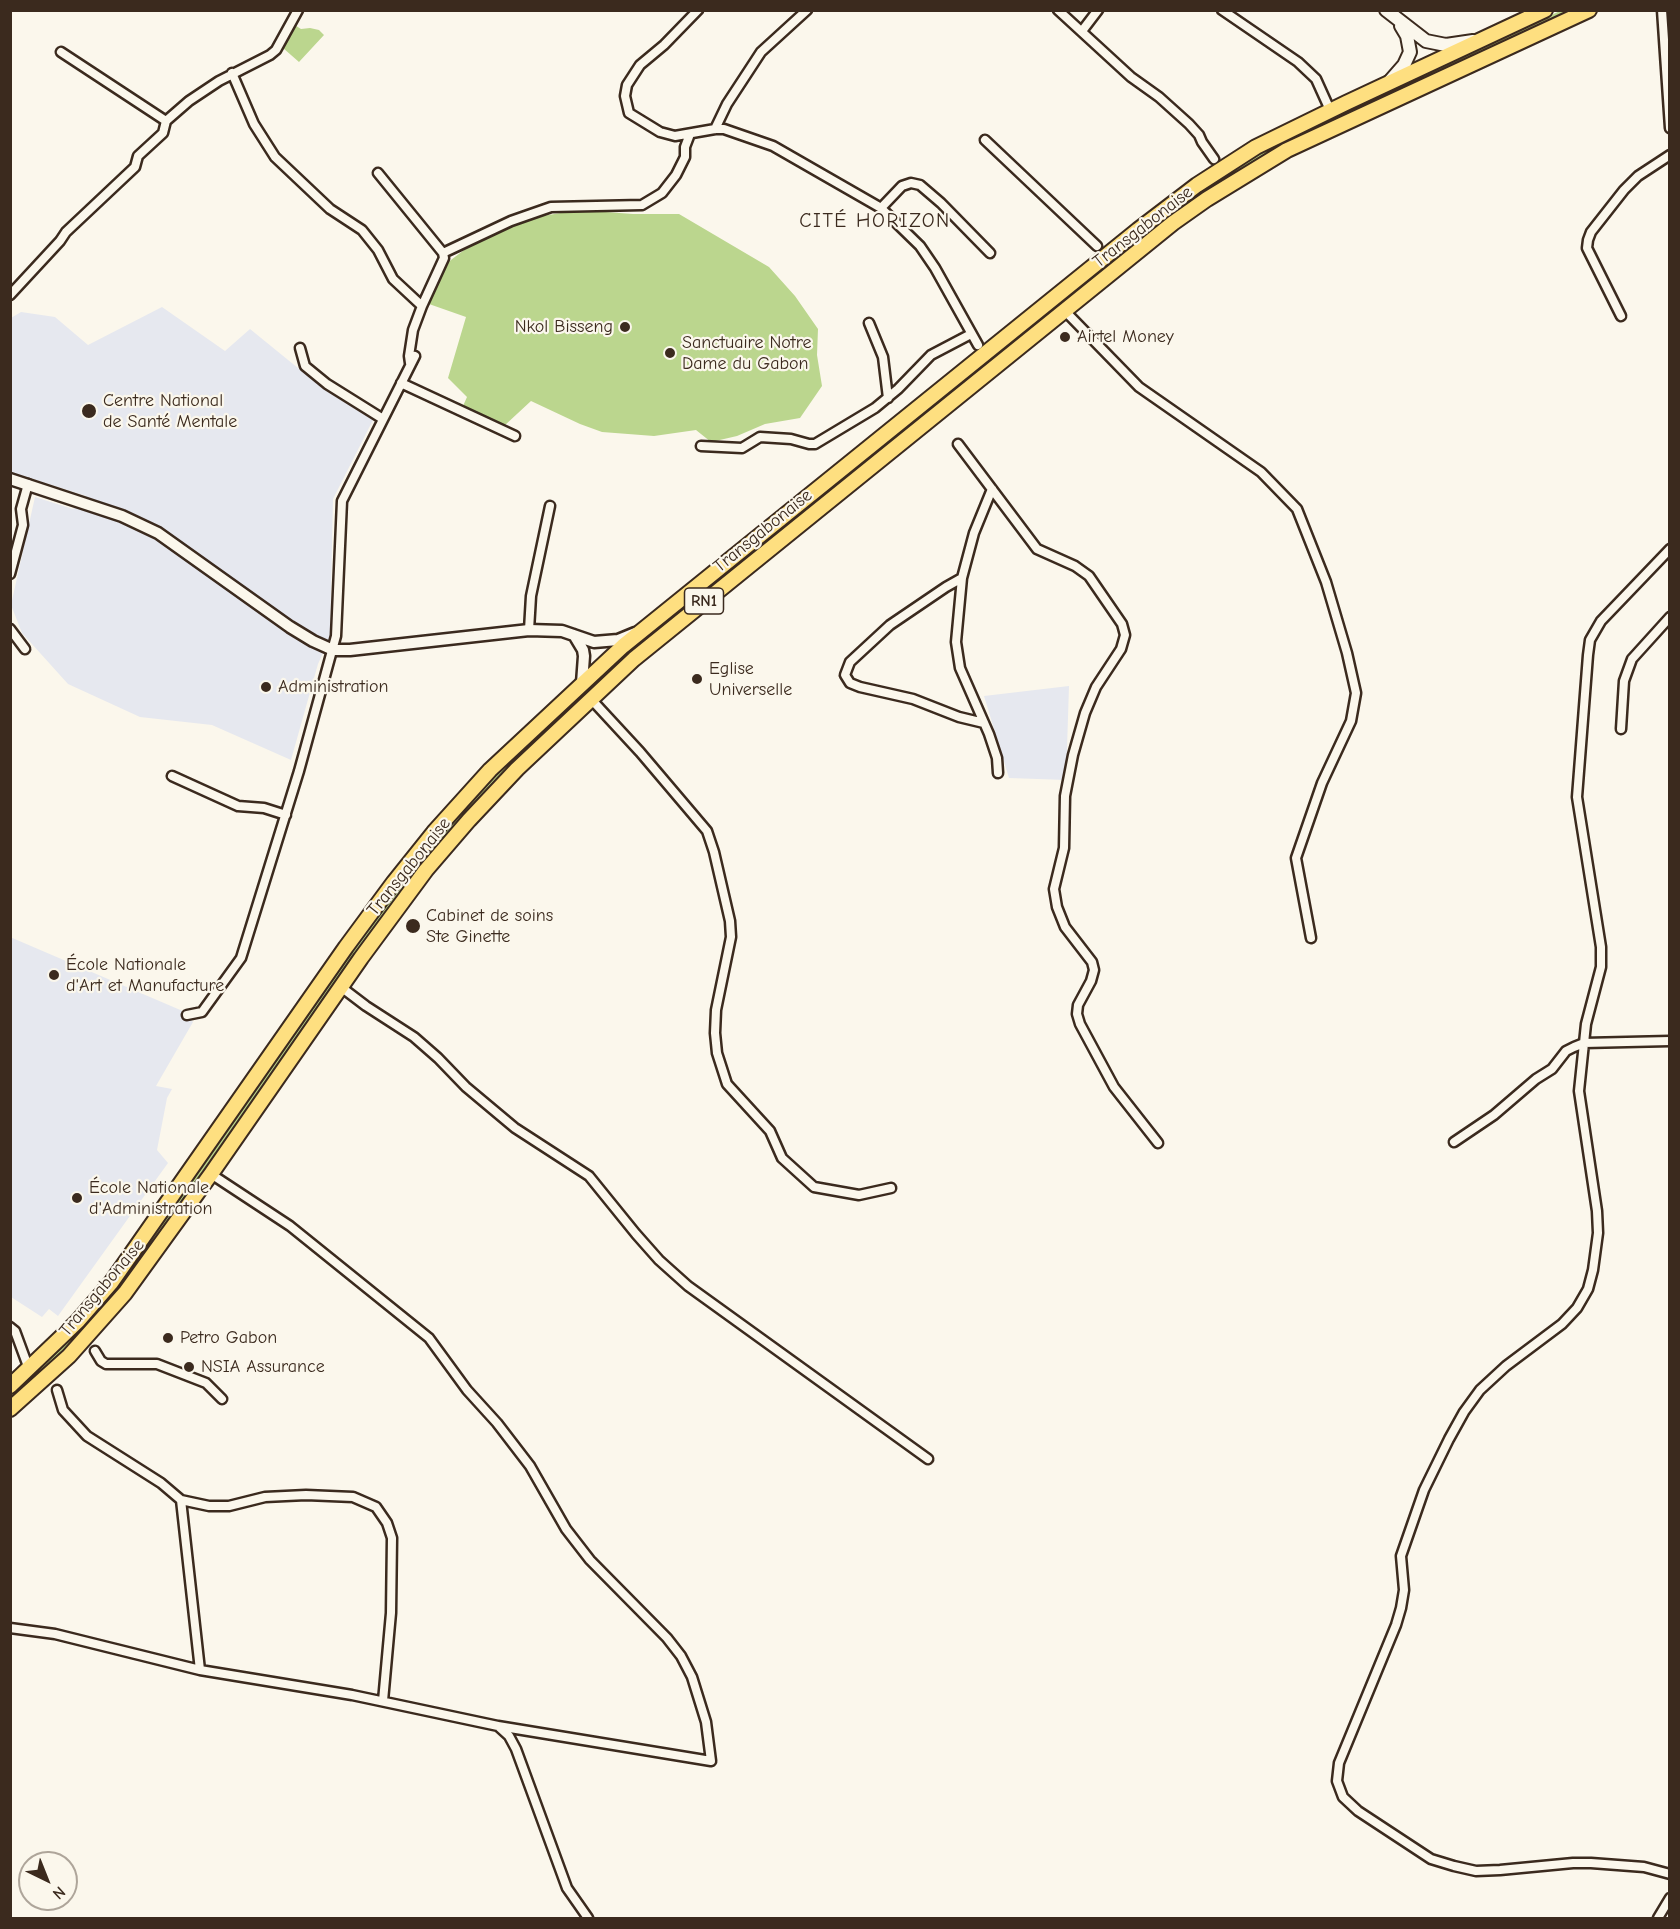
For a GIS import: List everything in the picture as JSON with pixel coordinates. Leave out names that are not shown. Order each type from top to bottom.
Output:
[{"type":"highway","name":"Transgabonaise","points":[[10,1386],[78,1321],[111,1283],[346,947],[413,859],[490,770],[582,683],[644,629],[1163,210],[1256,147],[1545,10]]},
{"type":"highway","name":"Transgabonaise","points":[[10,1409],[69,1356],[159,1249],[340,987],[408,893],[469,820],[517,769],[634,659],[1173,223],[1207,199],[1269,160],[1351,119],[1588,10]]},
{"type":"main road","points":[[1386,10],[1419,38],[1435,44],[1446,45],[1483,39]]},
{"type":"main road","points":[[1386,85],[1404,64],[1410,52],[1407,36],[1399,22]]},
{"type":"street","points":[[10,295],[66,232],[135,167],[138,156],[163,133],[166,121],[189,102],[232,73],[276,50],[298,10]]},
{"type":"street","points":[[698,10],[671,39],[640,65],[627,85],[625,96],[628,113],[660,132],[675,136],[724,129],[780,149],[881,208],[920,246],[946,286],[978,345]]},
{"type":"street","points":[[715,129],[727,104],[761,52],[807,10]]},
{"type":"street","points":[[1058,10],[1131,77],[1159,97],[1189,124],[1214,159]]},
{"type":"street","points":[[1082,31],[1098,10]]},
{"type":"street","points":[[1221,10],[1298,62],[1316,79],[1330,110]]},
{"type":"street","points":[[1662,10],[1670,128]]},
{"type":"street","points":[[61,52],[166,121]]},
{"type":"street","points":[[232,73],[254,124],[275,157],[330,209],[362,230],[371,239],[393,279],[422,306]]},
{"type":"street","points":[[443,253],[511,221],[551,207],[642,206],[662,193],[676,175],[685,157],[690,134]]},
{"type":"street","points":[[985,140],[1097,246]]},
{"type":"street","points":[[1621,316],[1587,248],[1588,240],[1591,232],[1624,190],[1638,176],[1670,155]]},
{"type":"street","points":[[187,1015],[202,1012],[241,958],[286,815],[333,650],[336,636],[342,501],[413,360],[409,356],[413,330],[444,258],[443,253],[378,173]]},
{"type":"street","points":[[881,208],[902,186],[911,183],[920,185],[941,202],[990,253]]},
{"type":"street","points":[[1065,311],[1139,387],[1262,472],[1297,509],[1326,582],[1356,693],[1351,721],[1322,783],[1296,858],[1311,938]]},
{"type":"street","points":[[869,323],[883,357],[888,398]]},
{"type":"street","points":[[701,446],[742,448],[760,437],[791,439],[815,444],[875,408],[931,355],[971,334]]},
{"type":"street","points":[[300,348],[305,366],[327,384],[382,419]]},
{"type":"street","points":[[401,383],[515,436]]},
{"type":"street","points":[[958,444],[1037,549],[1075,566],[1089,576],[1122,624],[1125,635],[1121,649],[1096,687],[1085,712],[1073,755],[1065,796],[1064,848],[1054,889],[1057,907],[1065,927],[1092,962],[1094,970],[1091,981],[1078,1005],[1077,1014],[1080,1024],[1114,1087],[1158,1143]]},
{"type":"street","points":[[10,479],[122,516],[158,533],[290,627],[333,650],[362,649],[529,630],[562,631],[588,641],[606,642],[618,640],[644,629]]},
{"type":"street","points":[[10,574],[23,525],[21,509],[28,484]]},
{"type":"street","points":[[992,489],[974,533],[962,578],[956,642],[960,668],[997,758],[998,772]]},
{"type":"street","points":[[529,630],[531,596],[550,506]]},
{"type":"street","points":[[1670,549],[1601,621],[1590,640],[1577,797],[1599,937],[1601,967],[1586,1024],[1579,1091],[1597,1211],[1597,1252],[1588,1289],[1577,1308],[1562,1324],[1506,1366],[1480,1390],[1449,1439],[1424,1490],[1401,1556],[1404,1590],[1399,1617],[1339,1763],[1337,1781],[1342,1797],[1358,1811],[1431,1859],[1454,1866],[1476,1871],[1591,1863],[1644,1867],[1670,1874]]},
{"type":"street","points":[[962,578],[946,586],[890,625],[850,662],[845,675],[849,683],[860,687],[913,699],[959,717],[984,723]]},
{"type":"street","points":[[1621,729],[1624,681],[1632,658],[1670,618]]},
{"type":"street","points":[[10,629],[25,649]]},
{"type":"street","points":[[573,635],[581,646],[584,656],[582,683]]},
{"type":"street","points":[[591,699],[640,752],[707,831],[730,921],[731,937],[716,1010],[715,1033],[717,1053],[727,1084],[770,1131],[782,1158],[814,1187],[859,1195],[891,1188]]},
{"type":"street","points":[[172,776],[238,806],[264,808],[286,815]]},
{"type":"street","points":[[340,987],[414,1037],[438,1058],[466,1088],[515,1128],[589,1176],[643,1243],[688,1286],[928,1459]]},
{"type":"street","points":[[1454,1142],[1494,1115],[1536,1079],[1552,1069],[1566,1051],[1584,1043],[1670,1041]]},
{"type":"street","points":[[10,1628],[55,1634],[200,1670],[383,1701],[498,1726],[711,1761],[706,1722],[692,1677],[681,1656],[667,1638],[633,1606],[584,1553],[566,1530],[530,1466],[497,1423],[467,1390],[429,1338],[290,1226],[211,1174]]},
{"type":"street","points":[[10,1327],[15,1331],[29,1370]]},
{"type":"street","points":[[94,1351],[106,1364],[157,1364],[206,1383],[222,1399]]},
{"type":"street","points":[[57,1390],[63,1410],[87,1436],[161,1483],[181,1500],[209,1506],[229,1506],[265,1497],[306,1495],[353,1497],[376,1507],[387,1522],[392,1538],[391,1613],[383,1701]]},
{"type":"street","points":[[181,1500],[200,1670]]},
{"type":"street","points":[[498,1726],[509,1736],[516,1749],[567,1888],[588,1918]]},
{"type":"street","points":[[1658,1918],[1670,1898]]},
{"type":"shaded area","points":[[162,307],[225,351],[250,329],[325,390],[373,420],[333,499],[330,637],[318,664],[291,760],[212,725],[140,717],[68,684],[22,633],[11,605],[35,497],[73,509],[86,496],[11,472],[11,318],[21,312],[55,317],[88,345]]},
{"type":"shaded area","points":[[1069,686],[1066,780],[1009,778],[984,696]]},
{"type":"shaded area","name":"École Nationale d'Administration","points":[[10,937],[185,1012],[193,1022],[156,1086],[172,1089],[167,1098],[157,1150],[168,1163],[58,1316],[49,1309],[42,1317],[11,1297]]},
{"type":"green space","points":[[1560,11],[1572,11],[1284,144],[1204,194],[614,667],[509,767],[439,844],[355,953],[120,1289],[65,1351],[11,1400],[11,1393],[61,1347],[116,1286],[351,951],[418,862],[505,764],[611,663],[1142,234],[1201,189],[1282,140]]},
{"type":"green space","points":[[293,24],[301,29],[319,30],[324,35],[299,62],[283,48],[282,42]]},
{"type":"green space","points":[[579,210],[633,214],[679,214],[769,267],[795,296],[818,329],[817,355],[822,386],[800,418],[765,424],[737,436],[711,442],[696,430],[654,436],[602,432],[531,401],[504,426],[463,406],[467,397],[448,378],[466,317],[429,304],[447,263],[468,247],[530,218]]},
{"type":"place","name":"Nkol Bisseng","points":[[625,327]]},
{"type":"place","name":"Airtel Money","points":[[1065,337]]},
{"type":"place","name":"Sanctuaire Notre Dame du Gabon","points":[[670,353]]},
{"type":"place","name":"Centre National de Santé Mentale","points":[[89,411]]},
{"type":"place","name":"Eglise Universelle","points":[[697,679]]},
{"type":"place","name":"Administration","points":[[266,687]]},
{"type":"place","name":"Cabinet de soins Ste Ginette","points":[[413,926]]},
{"type":"place","name":"École Nationale d'Art et Manufacture","points":[[54,975]]},
{"type":"place","name":"École Nationale d'Administration","points":[[77,1198]]},
{"type":"place","name":"Petro Gabon","points":[[168,1338]]},
{"type":"place","name":"NSIA Assurance","points":[[189,1367]]},
{"type":"district","name":"CITÉ HORIZON","points":[[875,221]]}]
